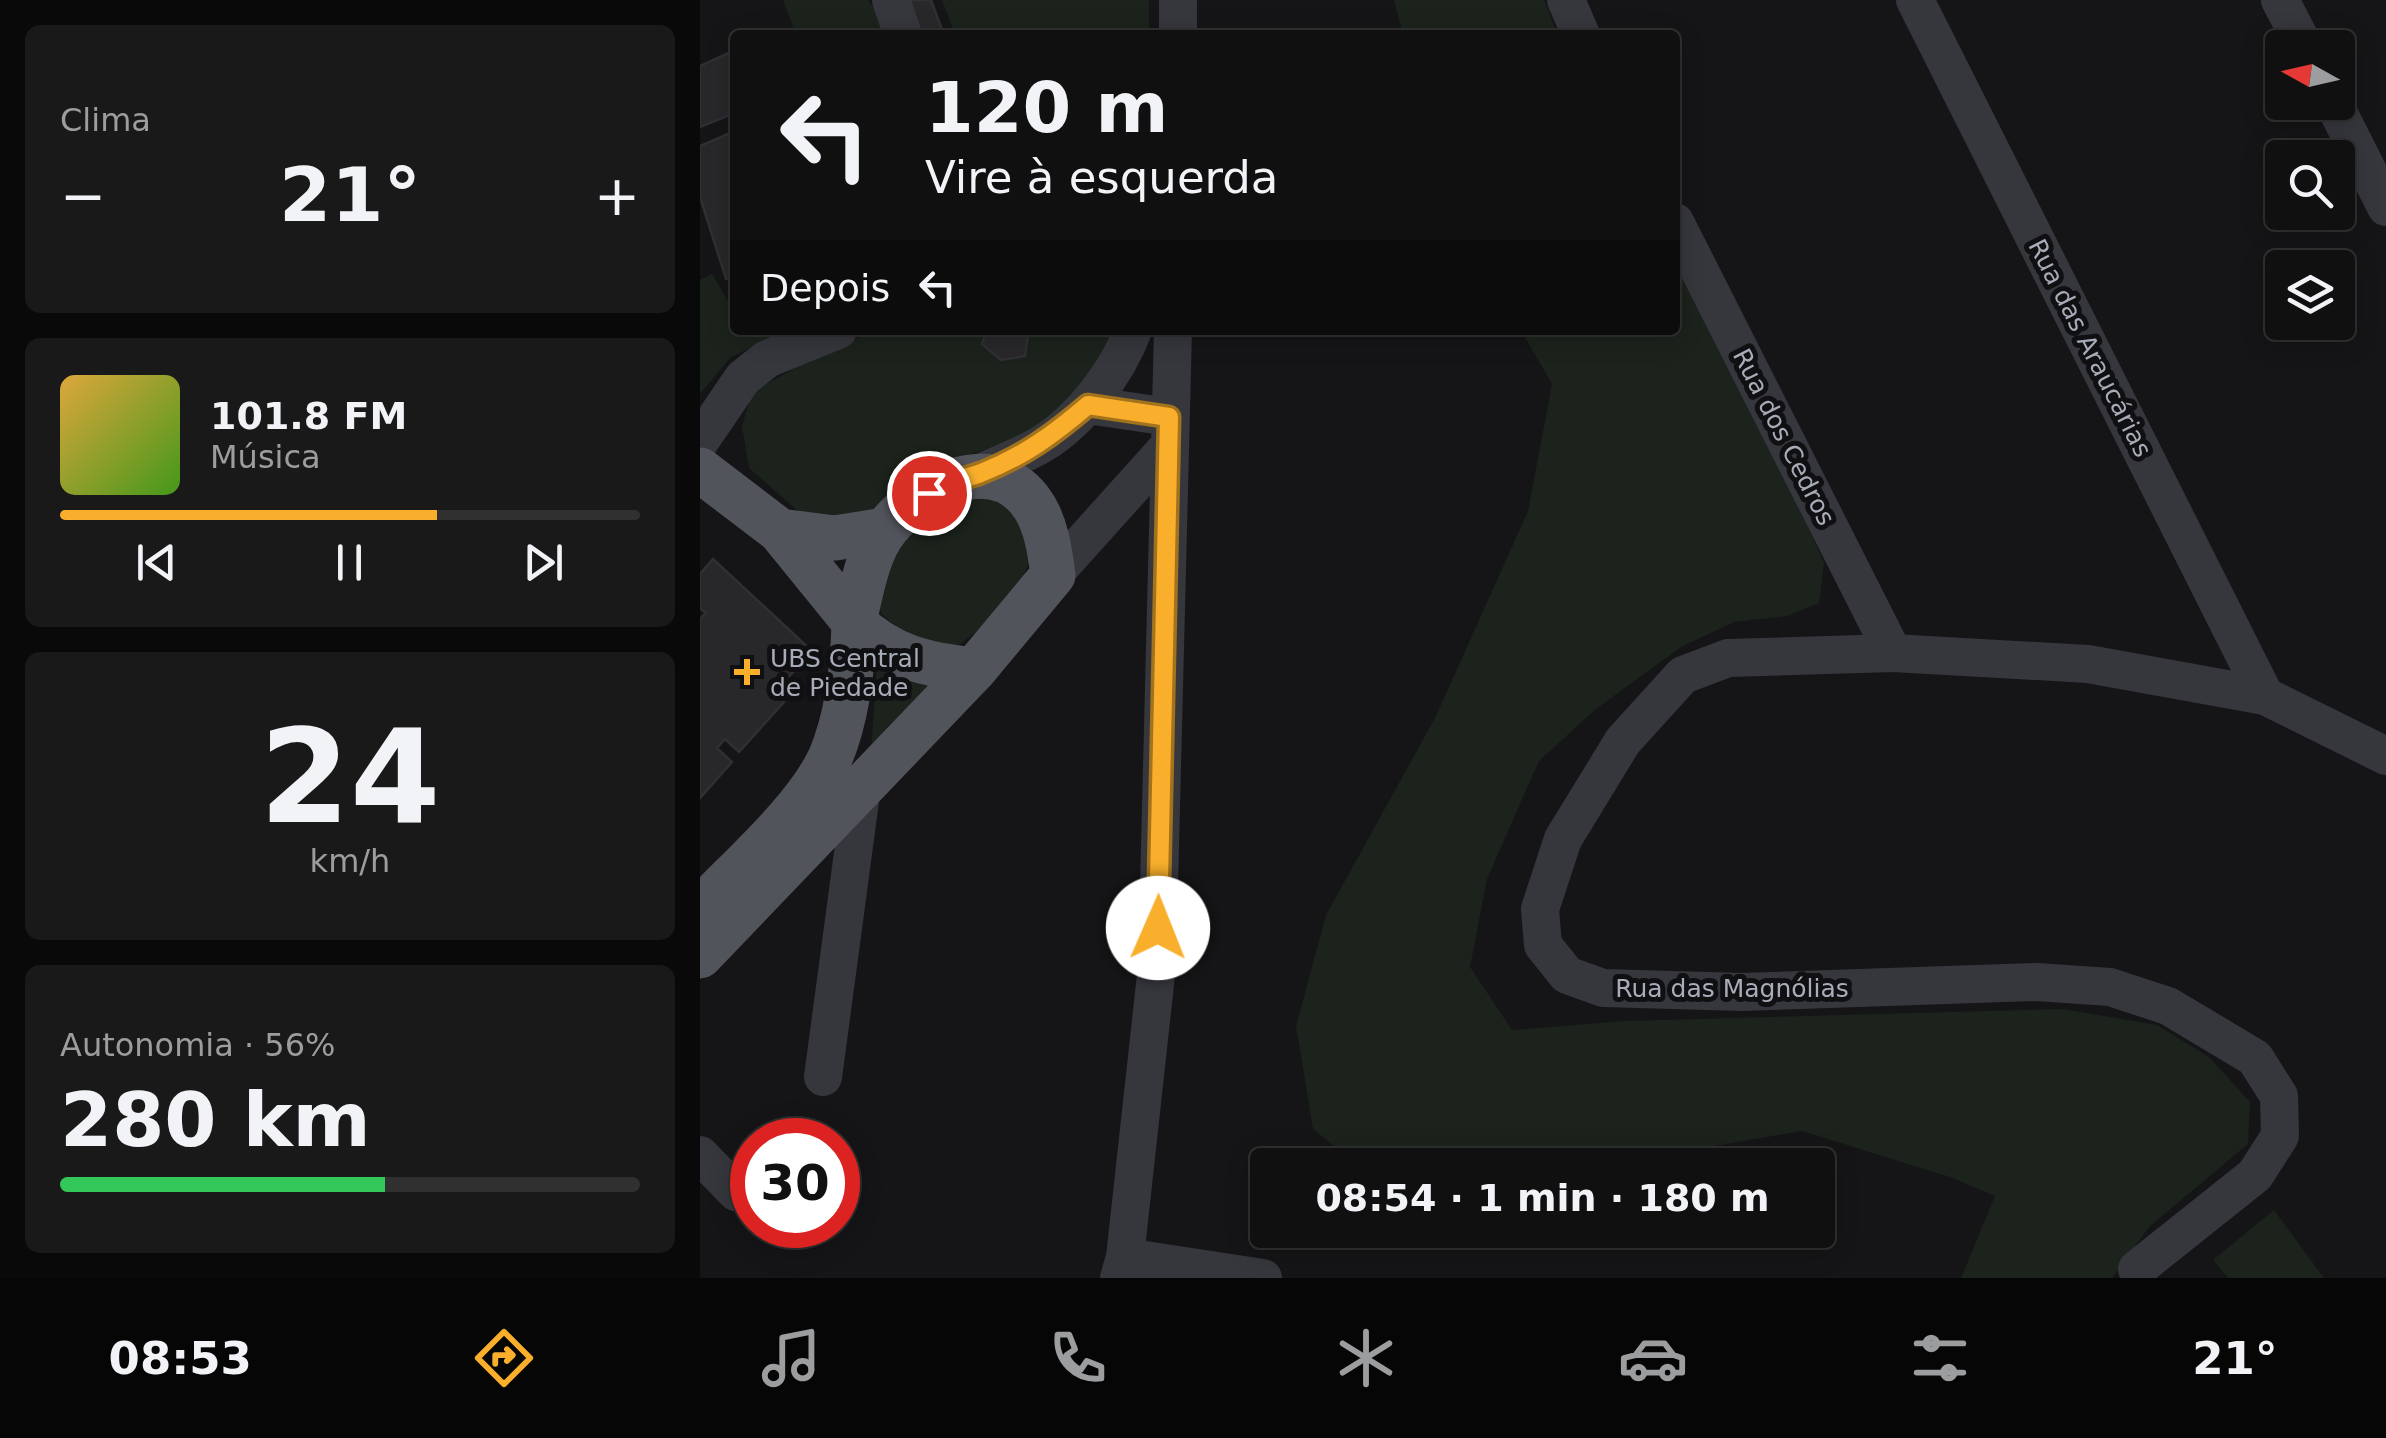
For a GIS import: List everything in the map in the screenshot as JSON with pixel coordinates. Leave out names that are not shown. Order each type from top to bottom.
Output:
[{"type":"main road","points":[[700,470],[780,530],[872,640],[900,656],[934,666],[974,670]]},
{"type":"main road","points":[[700,956],[974,670],[1053,575],[1048,543],[1035,508],[1012,484],[978,474],[946,482],[912,504],[885,530],[866,574],[854,622],[853,668],[862,786]]},
{"type":"main road","points":[[780,530],[835,538],[885,530]]},
{"type":"main road","points":[[700,909],[805,797],[830,758],[853,668]]},
{"type":"street","points":[[891,0],[901,30]]},
{"type":"street","points":[[1178,0],[1178,30]]},
{"type":"street","points":[[1566,0],[1578,30]]},
{"type":"street","name":"Rua das Araucárias","points":[[1914,0],[2265,696]]},
{"type":"street","points":[[2280,0],[2295,30]]},
{"type":"street","points":[[2347,120],[2372,151],[2386,206]]},
{"type":"street","name":"Rua dos Cedros","points":[[1680,232],[1893,653]]},
{"type":"street","points":[[700,441],[742,378],[768,358],[826,335]]},
{"type":"street","points":[[1173,335],[1157,966],[1122,1267],[1263,1278]]},
{"type":"street","points":[[978,474],[1044,443],[1088,405],[1130,338]]},
{"type":"street","points":[[1088,405],[1169,431]]},
{"type":"street","points":[[1053,575],[1169,431]]},
{"type":"street","name":"Rua das Magnólias","points":[[2138,1269],[2255,1175],[2280,1136],[2279,1096],[2254,1058],[2168,1006],[2110,988],[2037,982],[1742,992],[1603,988],[1568,975],[1543,945],[1540,909],[1563,839],[1623,741],[1682,675],[1728,658],[1893,653],[2088,664],[2265,696],[2386,756]]},
{"type":"street","points":[[823,1077],[862,786]]},
{"type":"street","points":[[700,1156],[730,1186]]},
{"type":"shaded area","points":[[783,0],[868,0],[884,30],[794,30]]},
{"type":"shaded area","points":[[942,0],[1149,0],[1149,30],[953,30]]},
{"type":"shaded area","points":[[1394,0],[1544,0],[1556,30],[1402,30]]},
{"type":"shaded area","points":[[1680,272],[1791,488],[1824,563],[1819,603],[1787,616],[1734,622],[1681,647],[1596,709],[1539,761],[1487,879],[1470,967],[1512,1030],[1626,1021],[2062,1009],[2157,1025],[2209,1057],[2250,1102],[2248,1144],[2150,1226],[2112,1278],[1961,1278],[1995,1196],[1950,1177],[1802,1131],[1704,1148],[1336,1148],[1313,1129],[1296,1026],[1326,915],[1435,718],[1528,511],[1552,384],[1524,335],[1680,335]]},
{"type":"shaded area","points":[[712,274],[730,305],[730,335],[775,335],[730,358],[700,394],[700,280]]},
{"type":"shaded area","points":[[865,335],[1112,335],[1105,358],[1068,403],[1031,434],[912,474],[878,514],[844,523],[798,511],[749,468],[742,426],[752,392],[828,350]]},
{"type":"shaded area","points":[[953,493],[1011,501],[1034,551],[1012,594],[968,638],[954,648],[912,644],[881,613],[875,586],[880,562]]},
{"type":"shaded area","points":[[878,654],[945,677],[871,750]]},
{"type":"shaded area","points":[[2274,1210],[2324,1278],[2228,1278],[2213,1260]]},
{"type":"building","points":[[902,0],[931,0],[942,30],[912,30]]},
{"type":"building","points":[[730,52],[730,115],[700,127],[700,66]]},
{"type":"building","points":[[730,133],[730,278],[726,279],[700,197],[700,146]]},
{"type":"building","points":[[985,335],[1028,336],[1025,356],[1001,360],[982,344]]},
{"type":"building","name":"UBS Central de Piedade","points":[[713,559],[812,651],[774,693],[784,702],[739,752],[725,739],[717,748],[732,762],[700,798],[700,619],[706,613],[700,608],[700,574]]},
{"type":"place","name":"UBS Central de Piedade","points":[[747,672]]},
{"type":"route","points":[[929,493],[946,482],[978,474],[1044,443],[1088,405],[1169,417],[1158,928]]}]
